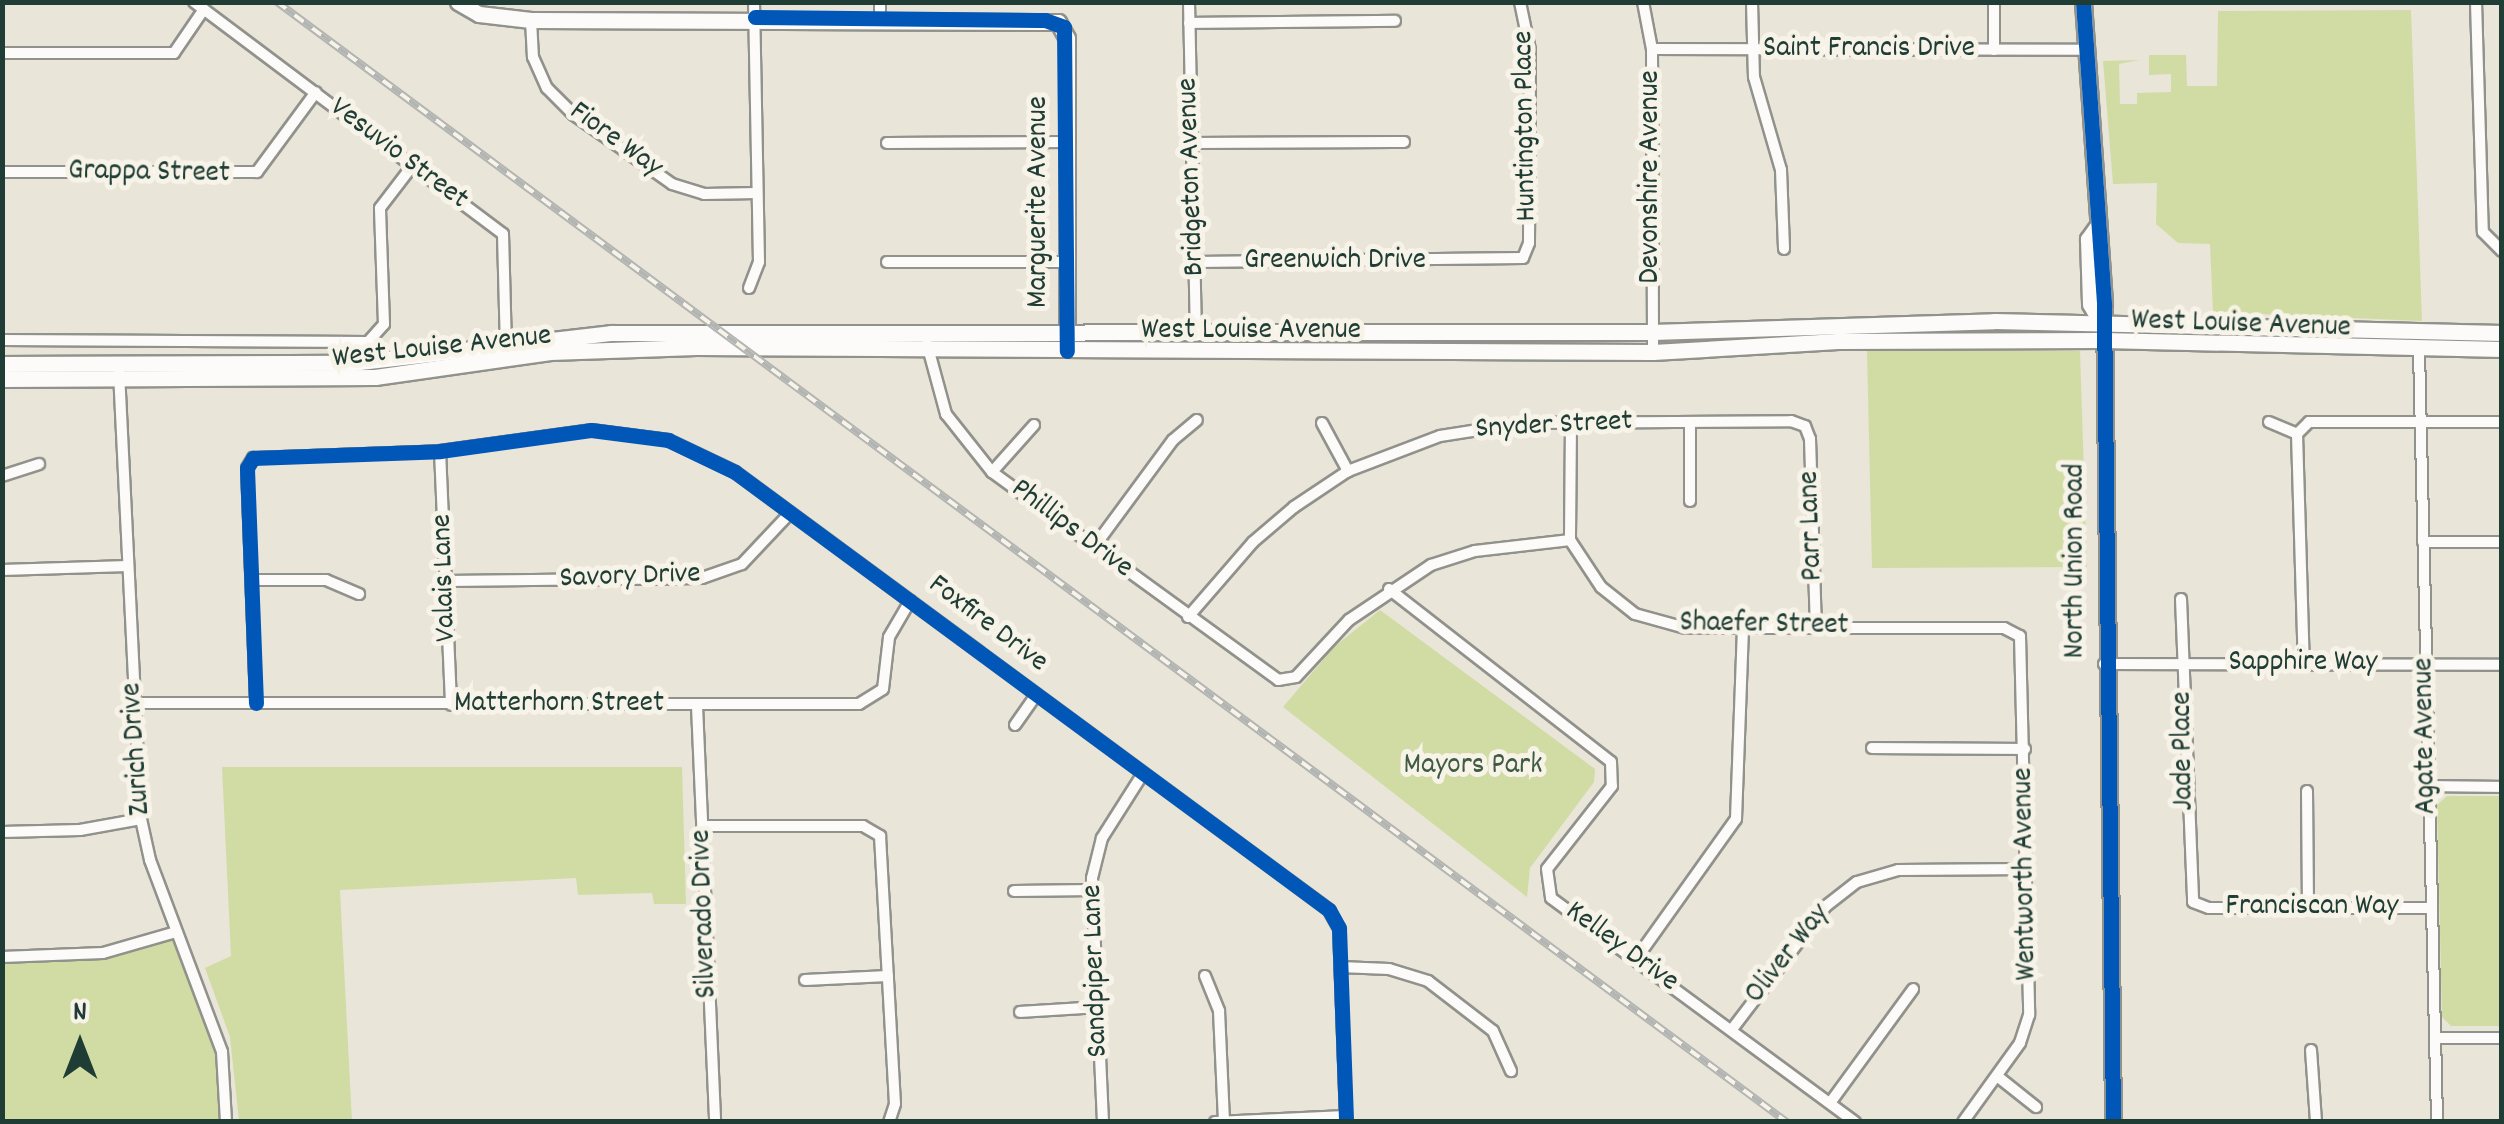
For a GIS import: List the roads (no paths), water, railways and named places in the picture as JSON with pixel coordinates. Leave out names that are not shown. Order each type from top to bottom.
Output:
[{"type":"main road","points":[[458,2],[479,14],[532,20],[755,10],[880,10]]},
{"type":"main road","name":"North Union Road","points":[[2083,2],[2102,340],[2113,1122]]},
{"type":"main road","name":"Marguerite Avenue","points":[[880,10],[1058,22],[1067,53],[1067,350]]},
{"type":"main road","name":"West Louise Avenue","points":[[2,378],[119,371],[160,364],[352,362],[506,349],[927,341],[1068,332],[1652,332],[1861,321],[2100,321],[2502,332]]},
{"type":"main road","name":"West Louise Avenue","points":[[927,341],[1067,350],[1196,351],[1653,352],[1838,341],[2102,340],[2502,350]]},
{"type":"main road","name":"West Louise Avenue","points":[[2,364],[375,378],[506,349]]},
{"type":"street","name":"Bridgeton Avenue","points":[[1189,2],[1196,351]]},
{"type":"street","name":"Huntington Place","points":[[1474,262],[1519,260],[1530,243],[1530,50],[1520,2]]},
{"type":"street","name":"Devonshire Avenue","points":[[1643,2],[1652,50],[1653,352]]},
{"type":"street","points":[[1752,2],[1760,106],[1782,170],[1784,249]]},
{"type":"street","points":[[1994,2],[1994,50]]},
{"type":"street","points":[[2476,2],[2483,232],[2497,249]]},
{"type":"street","points":[[2,52],[174,53],[199,6]]},
{"type":"street","name":"Vesuvio Street","points":[[199,6],[503,234],[506,349]]},
{"type":"street","points":[[749,288],[759,262],[755,10]]},
{"type":"street","name":"Fiore Way","points":[[532,20],[534,57],[547,88],[574,115],[672,184],[704,194],[757,194]]},
{"type":"street","points":[[1189,23],[1394,21]]},
{"type":"street","name":"Saint Francis Drive","points":[[1652,50],[2085,50]]},
{"type":"street","name":"Grappa Street","points":[[2,172],[256,172],[316,92]]},
{"type":"street","points":[[887,142],[1067,142]]},
{"type":"street","points":[[1192,144],[1404,142]]},
{"type":"street","points":[[2,340],[368,342],[384,324],[380,208],[412,166]]},
{"type":"street","points":[[887,262],[1067,262]]},
{"type":"street","name":"Greenwich Drive","points":[[1197,262],[1474,262]]},
{"type":"street","points":[[160,341],[160,364]]},
{"type":"street","name":"Phillips Drive","points":[[927,341],[946,414],[992,472],[1278,680],[1296,677],[1349,620],[1389,589]]},
{"type":"street","name":"Agate Avenue","points":[[2420,350],[2437,1122]]},
{"type":"street","name":"Zurich Drive","points":[[119,371],[141,819],[176,932],[222,1052],[226,1122]]},
{"type":"street","points":[[1094,547],[1173,440],[1198,420]]},
{"type":"street","points":[[1690,422],[1690,501]]},
{"type":"street","name":"Snyder Street","points":[[1188,617],[1254,542],[1348,471],[1488,426],[1690,422],[1805,426]]},
{"type":"street","points":[[2269,422],[2296,434]]},
{"type":"street","points":[[2304,664],[2296,434],[2309,422],[2502,422]]},
{"type":"street","points":[[1322,423],[1348,471]]},
{"type":"street","points":[[1389,589],[1475,551],[1570,540],[1571,423]]},
{"type":"street","points":[[992,472],[1034,425]]},
{"type":"street","name":"Parr Lane","points":[[1805,426],[1810,439],[1816,627]]},
{"type":"street","name":"Foxfire Drive","points":[[252,580],[252,458],[440,452],[591,430],[630,432],[706,455],[1329,910],[1339,928],[1346,1119]]},
{"type":"street","name":"Valais Lane","points":[[440,452],[451,704]]},
{"type":"street","points":[[2,476],[39,464]]},
{"type":"street","name":"Savory Drive","points":[[446,580],[702,578],[742,564],[790,513]]},
{"type":"street","name":"Shaefer Street","points":[[1570,540],[1601,586],[1635,614],[1686,628],[1993,628]]},
{"type":"street","points":[[2423,542],[2502,542]]},
{"type":"street","points":[[2,570],[128,566]]},
{"type":"street","points":[[256,704],[252,580],[326,580],[359,594]]},
{"type":"street","name":"Kelley Drive","points":[[1389,589],[1612,762],[1612,786],[1544,880],[1551,898],[1855,1122]]},
{"type":"street","name":"Jade Place","points":[[2181,599],[2193,902]]},
{"type":"street","name":"Matterhorn Street","points":[[134,703],[696,706],[875,700],[883,690],[890,638],[910,602]]},
{"type":"street","points":[[1636,959],[1736,818],[1743,628]]},
{"type":"street","name":"Wentworth Avenue","points":[[1963,1122],[1998,1076],[2029,1015],[2020,636],[1993,628]]},
{"type":"street","name":"Sapphire Way","points":[[2104,664],[2502,664]]},
{"type":"street","name":"Foxfire Drive","points":[[1015,725],[1035,696]]},
{"type":"street","name":"Silverado Drive","points":[[696,706],[715,1122]]},
{"type":"street","points":[[1872,748],[2025,748]]},
{"type":"street","name":"Sandpiper Lane","points":[[1103,1122],[1093,890],[1102,838],[1142,775]]},
{"type":"street","points":[[2429,786],[2502,786]]},
{"type":"street","points":[[2307,791],[2308,908]]},
{"type":"street","points":[[2,832],[80,830],[141,819]]},
{"type":"street","points":[[703,826],[863,826],[880,836],[895,1104],[889,1122]]},
{"type":"street","name":"Oliver Way","points":[[1732,1028],[1826,906],[1858,882],[1898,870],[2027,869]]},
{"type":"street","points":[[1014,891],[1093,890]]},
{"type":"street","name":"Franciscan Way","points":[[2193,902],[2208,908],[2432,908]]},
{"type":"street","points":[[2,956],[104,953],[176,932]]},
{"type":"street","points":[[1340,967],[1389,969],[1428,982],[1493,1031],[1511,1070]]},
{"type":"street","points":[[805,980],[888,976]]},
{"type":"street","points":[[1205,976],[1219,1011],[1224,1121]]},
{"type":"street","points":[[1830,1103],[1914,989]]},
{"type":"street","points":[[1020,1012],[1099,1007]]},
{"type":"street","points":[[2435,1038],[2502,1038]]},
{"type":"street","points":[[2310,1050],[2316,1122]]},
{"type":"street","points":[[1998,1076],[2036,1107]]},
{"type":"street","points":[[1215,1122],[1346,1119]]},
{"type":"railway","points":[[277,2],[1787,1122]]},
{"type":"park label","name":"Mayors Park","points":[[1473,767]]}]
